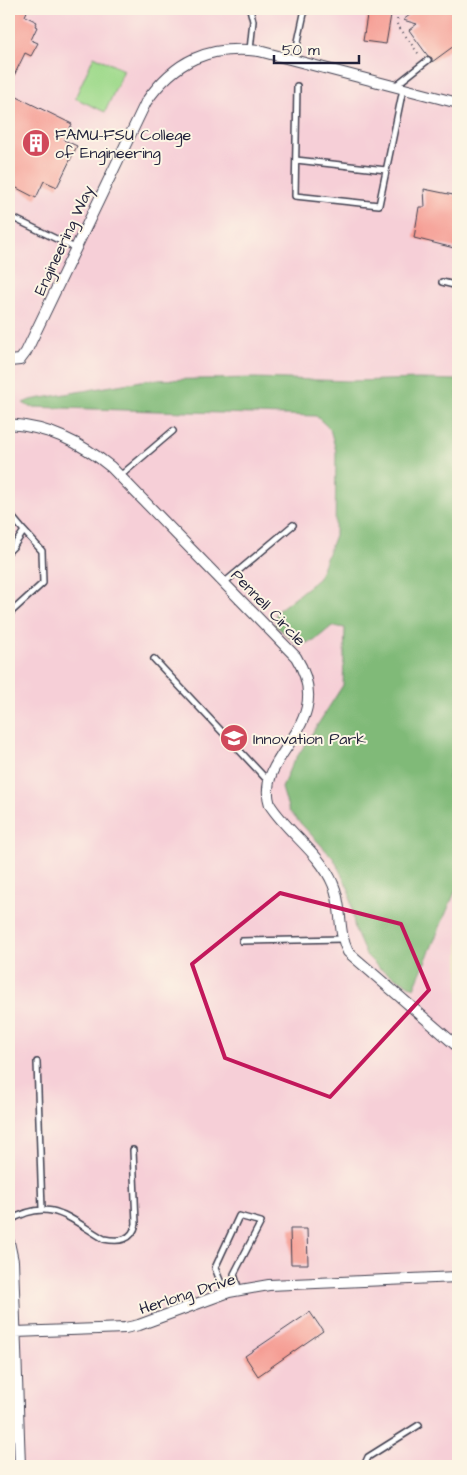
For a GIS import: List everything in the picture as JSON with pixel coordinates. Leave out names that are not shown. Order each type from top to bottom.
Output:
[{"type":"street","name":"Engineering Way","points":[[9,361],[20,360],[26,352],[146,102],[167,76],[184,63],[198,56],[220,51],[250,50],[458,102]]},
{"type":"street","name":"Pennell Circle","points":[[9,424],[34,426],[68,438],[97,456],[120,476],[288,646],[302,667],[306,678],[308,701],[305,715],[295,737],[275,766],[268,781]]},
{"type":"street","points":[[268,781],[267,797],[270,805],[321,865],[332,882],[339,899],[342,939],[352,957],[458,1048]]},
{"type":"street","points":[[9,1242],[14,1260],[20,1466]]},
{"type":"street","name":"Herlong Drive","points":[[15,1332],[125,1328],[139,1325],[225,1294],[269,1285],[458,1277]]},
{"type":"lane","points":[[250,9],[253,21],[250,50]]},
{"type":"lane","points":[[299,9],[302,22]]},
{"type":"lane","points":[[294,60],[305,9]]},
{"type":"lane","points":[[297,86],[295,196],[379,205],[399,87],[426,61]]},
{"type":"lane","points":[[296,160],[386,170]]},
{"type":"lane","points":[[9,216],[75,248]]},
{"type":"lane","points":[[442,282],[458,286]]},
{"type":"lane","points":[[120,476],[173,431]]},
{"type":"lane","points":[[9,513],[42,551],[43,584],[9,614]]},
{"type":"lane","points":[[224,582],[293,525]]},
{"type":"lane","points":[[9,550],[24,531]]},
{"type":"lane","points":[[154,659],[268,781]]},
{"type":"lane","points":[[242,941],[342,939]]},
{"type":"lane","points":[[37,1062],[42,1209]]},
{"type":"lane","points":[[9,1221],[24,1212],[42,1209],[53,1210],[104,1239],[113,1241],[127,1238],[134,1230],[136,1224],[133,1150]]},
{"type":"lane","points":[[225,1294],[215,1268],[239,1216],[261,1222],[234,1274],[239,1291]]},
{"type":"lane","points":[[364,1466],[368,1458],[418,1425]]},
{"type":"path","points":[[398,9],[397,24],[426,61]]},
{"type":"highlighted area","points":[[280,893],[401,924],[429,990],[330,1097],[225,1058],[192,964]]},
{"type":"shaded area","name":"Innovation Park","points":[[9,9],[458,9],[458,1466],[9,1466]]},
{"type":"green space","points":[[94,56],[124,70],[105,112],[75,98]]},
{"type":"green space","points":[[255,378],[352,381],[458,380],[458,745],[455,749],[448,778],[458,796],[458,885],[414,988],[379,968],[366,955],[355,930],[349,890],[334,859],[289,811],[282,788],[290,768],[343,685],[345,628],[332,626],[314,641],[298,645],[275,625],[276,612],[318,579],[335,535],[336,451],[330,429],[316,416],[30,407],[23,403],[30,400],[147,380]]},
{"type":"building","points":[[9,9],[28,9],[25,16],[37,22],[35,26],[37,27],[31,40],[38,43],[31,56],[25,53],[9,86]]},
{"type":"building","points":[[368,9],[392,9],[386,44],[363,41]]},
{"type":"building","points":[[418,9],[458,9],[458,43],[432,62],[432,58],[428,56],[409,30],[417,24],[403,20]]},
{"type":"building","name":"FAMU-FSU College of Engineering","points":[[9,93],[72,124],[64,140],[77,146],[57,187],[44,181],[36,198],[9,184]]},
{"type":"building","points":[[424,189],[458,196],[458,249],[414,238],[419,207],[425,207]]},
{"type":"building","points":[[290,1229],[307,1229],[308,1264],[291,1264]]},
{"type":"building","points":[[310,1312],[323,1331],[258,1376],[245,1356]]},
{"type":"place","name":"FAMU-FSU College of Engineering","points":[[36,143]]},
{"type":"place","name":"Innovation Park","points":[[234,738]]}]
